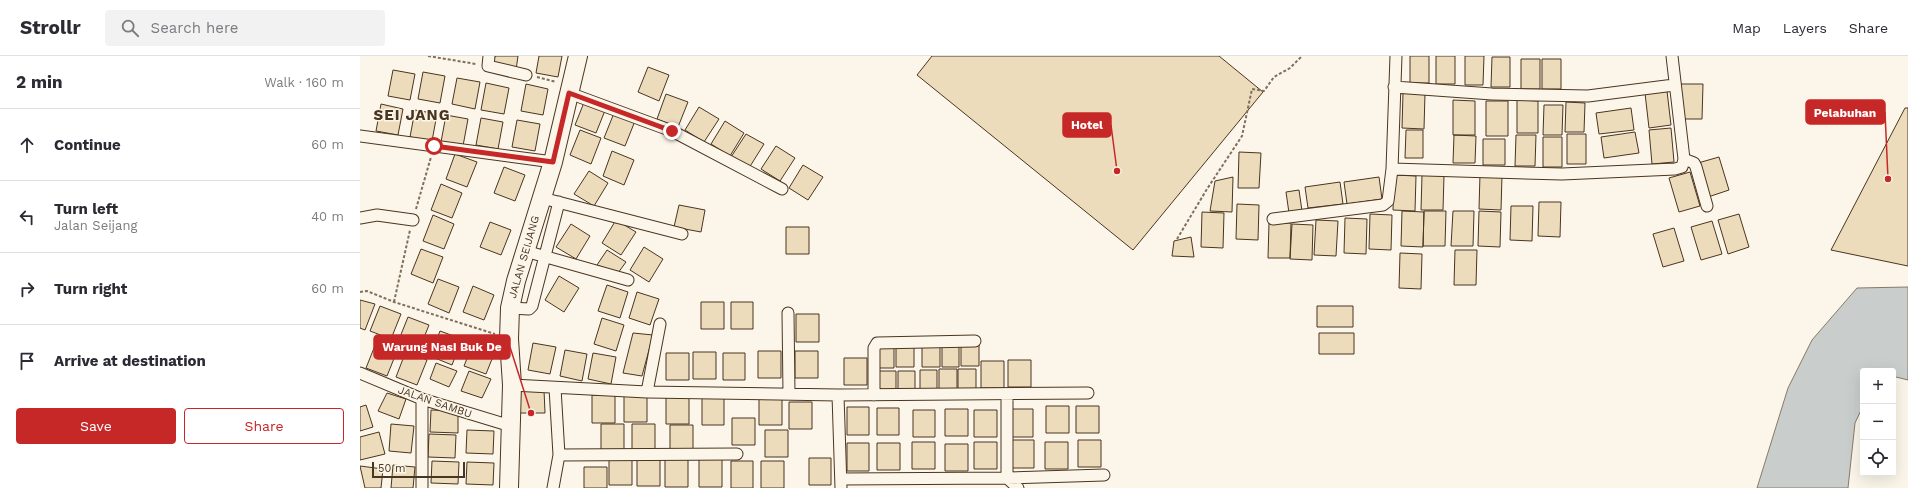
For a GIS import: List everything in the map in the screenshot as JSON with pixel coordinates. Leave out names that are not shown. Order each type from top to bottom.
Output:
[{"type":"main road","name":"JALAN SEIJANG","points":[[509,488],[512,385],[509,339],[510,308],[525,251],[553,162],[578,56]]},
{"type":"street","points":[[1273,219],[1383,205],[1388,201],[1392,169],[1396,56]]},
{"type":"street","points":[[1392,169],[1569,173],[1675,169],[1682,167],[1684,159],[1674,85],[1672,56]]},
{"type":"street","points":[[488,61],[526,75]]},
{"type":"street","points":[[1394,87],[1492,94],[1588,96],[1674,85]]},
{"type":"street","points":[[570,89],[672,131],[782,189]]},
{"type":"street","points":[[360,136],[553,162]]},
{"type":"street","points":[[1684,159],[1694,163],[1696,167],[1707,206]]},
{"type":"street","points":[[542,198],[682,234]]},
{"type":"street","points":[[510,308],[529,309],[532,306],[559,202]]},
{"type":"street","points":[[360,218],[377,215],[413,220]]},
{"type":"street","points":[[525,251],[628,280]]},
{"type":"street","points":[[788,313],[789,394]]},
{"type":"street","points":[[647,392],[660,324]]},
{"type":"street","points":[[874,395],[874,348],[877,343],[975,341]]},
{"type":"street","name":"JALAN SAMBU","points":[[360,373],[422,399],[511,426]]},
{"type":"street","points":[[512,385],[647,392],[838,395],[1088,394]]},
{"type":"street","points":[[553,488],[559,455],[555,388]]},
{"type":"street","points":[[838,395],[841,484],[1104,475]]},
{"type":"street","points":[[1007,395],[1007,478],[1018,488]]},
{"type":"street","points":[[422,399],[422,488]]},
{"type":"street","points":[[559,455],[738,454]]},
{"type":"path","points":[[428,56],[488,61]]},
{"type":"path","points":[[1177,239],[1207,189],[1242,136],[1252,88],[1264,91],[1274,77],[1290,68],[1302,56]]},
{"type":"path","points":[[526,75],[570,89]]},
{"type":"path","points":[[360,292],[367,290],[394,302],[509,339]]},
{"type":"shaded area","points":[[1908,287],[1908,380],[1896,377],[1896,368],[1860,368],[1860,412],[1855,423],[1848,488],[1757,488],[1788,388],[1812,340],[1857,288]]},
{"type":"building","points":[[495,56],[518,56],[516,70],[493,66]]},
{"type":"building","points":[[539,56],[562,56],[558,77],[536,73]]},
{"type":"building","points":[[932,56],[1219,56],[1263,92],[1133,250],[917,75]]},
{"type":"building","points":[[1410,56],[1429,56],[1429,83],[1410,83]]},
{"type":"building","points":[[1436,56],[1455,56],[1455,84],[1436,84]]},
{"type":"building","points":[[1465,56],[1484,56],[1483,85],[1465,85]]},
{"type":"building","points":[[1492,57],[1510,57],[1510,87],[1491,87]]},
{"type":"building","points":[[1521,59],[1540,59],[1540,89],[1521,89]]},
{"type":"building","points":[[1542,59],[1561,59],[1561,89],[1542,89]]},
{"type":"building","points":[[648,67],[669,75],[659,101],[638,92]]},
{"type":"building","points":[[393,70],[415,74],[410,100],[388,96]]},
{"type":"building","points":[[423,72],[445,76],[440,103],[418,99]]},
{"type":"building","points":[[457,78],[480,82],[475,109],[452,104]]},
{"type":"building","points":[[486,83],[509,88],[504,114],[481,110]]},
{"type":"building","points":[[526,84],[548,89],[543,115],[521,111]]},
{"type":"building","points":[[1681,84],[1703,84],[1702,119],[1680,119]]},
{"type":"building","points":[[1667,91],[1671,125],[1649,128],[1645,93]]},
{"type":"building","points":[[1403,93],[1425,93],[1424,129],[1402,128]]},
{"type":"building","points":[[666,94],[688,102],[678,127],[657,119]]},
{"type":"building","points":[[585,100],[606,108],[596,133],[575,125]]},
{"type":"building","points":[[1453,100],[1475,101],[1475,135],[1453,135]]},
{"type":"building","points":[[1517,100],[1538,101],[1538,133],[1517,133]]},
{"type":"building","points":[[1486,101],[1508,101],[1508,136],[1486,136]]},
{"type":"building","points":[[1566,102],[1585,103],[1584,132],[1565,132]]},
{"type":"building","points":[[381,104],[403,109],[398,135],[376,131]]},
{"type":"building","points":[[1544,105],[1563,105],[1562,135],[1543,135]]},
{"type":"building","points":[[699,107],[719,119],[704,142],[685,130]]},
{"type":"building","points":[[1631,108],[1634,130],[1599,134],[1596,113]]},
{"type":"building","points":[[1905,108],[1908,108],[1908,266],[1831,250]]},
{"type":"building","points":[[415,110],[437,114],[432,141],[410,137]]},
{"type":"building","points":[[614,113],[635,121],[625,146],[604,138]]},
{"type":"building","points":[[446,115],[468,119],[463,146],[441,142]]},
{"type":"building","points":[[481,118],[503,122],[498,149],[476,145]]},
{"type":"building","points":[[517,120],[540,124],[535,151],[512,147]]},
{"type":"building","points":[[725,121],[744,133],[730,156],[711,144]]},
{"type":"building","points":[[1671,128],[1674,162],[1652,164],[1649,130]]},
{"type":"building","points":[[580,130],[601,138],[591,164],[570,155]]},
{"type":"building","points":[[1406,130],[1423,130],[1423,158],[1405,158]]},
{"type":"building","points":[[1635,132],[1639,153],[1604,158],[1601,137]]},
{"type":"building","points":[[746,134],[764,144],[749,168],[731,157]]},
{"type":"building","points":[[1567,134],[1586,134],[1586,164],[1567,164]]},
{"type":"building","points":[[1454,135],[1476,136],[1475,163],[1453,163]]},
{"type":"building","points":[[1516,135],[1536,135],[1535,166],[1515,166]]},
{"type":"building","points":[[1543,137],[1562,137],[1562,167],[1543,167]]},
{"type":"building","points":[[1483,139],[1505,139],[1505,165],[1483,165]]},
{"type":"building","points":[[776,146],[795,158],[780,181],[761,169]]},
{"type":"building","points":[[612,151],[634,160],[624,185],[603,176]]},
{"type":"building","points":[[1239,152],[1261,153],[1259,188],[1238,188]]},
{"type":"building","points":[[455,154],[477,162],[467,187],[446,179]]},
{"type":"building","points":[[1719,157],[1729,190],[1708,197],[1698,163]]},
{"type":"building","points":[[803,165],[823,177],[808,200],[789,188]]},
{"type":"building","points":[[504,167],[525,175],[515,201],[494,193]]},
{"type":"building","points":[[589,171],[608,183],[594,206],[574,194]]},
{"type":"building","points":[[1690,172],[1700,206],[1679,212],[1669,178]]},
{"type":"building","points":[[1480,174],[1502,175],[1501,210],[1479,209]]},
{"type":"building","points":[[1394,175],[1416,176],[1415,211],[1393,210]]},
{"type":"building","points":[[1422,175],[1444,175],[1443,210],[1421,210]]},
{"type":"building","points":[[1233,177],[1232,212],[1210,211],[1215,181]]},
{"type":"building","points":[[1379,177],[1382,199],[1347,204],[1344,182]]},
{"type":"building","points":[[1340,182],[1343,204],[1308,208],[1305,187]]},
{"type":"building","points":[[441,184],[462,193],[452,218],[431,210]]},
{"type":"building","points":[[1299,190],[1302,211],[1289,213],[1286,192]]},
{"type":"building","points":[[1539,202],[1561,202],[1560,237],[1538,236]]},
{"type":"building","points":[[1237,204],[1259,205],[1258,240],[1236,239]]},
{"type":"building","points":[[679,205],[705,210],[701,232],[674,227]]},
{"type":"building","points":[[1511,206],[1533,206],[1532,241],[1510,240]]},
{"type":"building","points":[[1402,211],[1424,212],[1423,247],[1401,246]]},
{"type":"building","points":[[1424,211],[1446,211],[1445,246],[1423,246]]},
{"type":"building","points":[[1453,211],[1474,211],[1473,246],[1451,246]]},
{"type":"building","points":[[1479,211],[1501,212],[1500,247],[1478,246]]},
{"type":"building","points":[[1202,212],[1224,213],[1223,248],[1201,247]]},
{"type":"building","points":[[1370,214],[1392,215],[1391,250],[1369,249]]},
{"type":"building","points":[[1739,214],[1749,247],[1728,254],[1718,220]]},
{"type":"building","points":[[433,215],[454,224],[444,249],[423,241]]},
{"type":"building","points":[[1345,218],[1367,219],[1366,254],[1344,253]]},
{"type":"building","points":[[616,220],[636,232],[621,255],[602,243]]},
{"type":"building","points":[[1316,220],[1338,221],[1336,256],[1314,255]]},
{"type":"building","points":[[1712,221],[1722,254],[1701,260],[1691,227]]},
{"type":"building","points":[[490,222],[511,230],[501,255],[480,247]]},
{"type":"building","points":[[1269,223],[1291,223],[1290,258],[1268,258]]},
{"type":"building","points":[[571,224],[590,236],[576,259],[556,247]]},
{"type":"building","points":[[1292,224],[1313,225],[1312,260],[1290,259]]},
{"type":"building","points":[[786,227],[809,227],[809,254],[786,254]]},
{"type":"building","points":[[1674,228],[1684,261],[1663,267],[1653,234]]},
{"type":"building","points":[[1191,237],[1194,257],[1172,256],[1174,241]]},
{"type":"building","points":[[644,247],[663,259],[649,282],[630,270]]},
{"type":"building","points":[[421,249],[443,257],[433,283],[411,274]]},
{"type":"building","points":[[607,250],[626,262],[618,273],[597,265]]},
{"type":"building","points":[[1455,250],[1477,250],[1476,285],[1454,285]]},
{"type":"building","points":[[1400,253],[1422,254],[1421,289],[1399,288]]},
{"type":"building","points":[[559,276],[579,288],[564,312],[545,300]]},
{"type":"building","points":[[438,279],[459,287],[449,313],[428,304]]},
{"type":"building","points":[[607,285],[628,292],[620,318],[598,311]]},
{"type":"building","points":[[473,286],[494,295],[484,320],[463,312]]},
{"type":"building","points":[[637,292],[659,299],[650,325],[629,318]]},
{"type":"building","points":[[360,300],[375,304],[365,330],[360,328]]},
{"type":"building","points":[[701,302],[724,302],[724,329],[701,329]]},
{"type":"building","points":[[731,302],[753,302],[753,329],[731,329]]},
{"type":"building","points":[[380,306],[401,314],[391,339],[370,331]]},
{"type":"building","points":[[1317,306],[1353,306],[1353,327],[1317,327]]},
{"type":"building","points":[[796,314],[819,314],[819,342],[796,342]]},
{"type":"building","points":[[408,317],[429,325],[419,350],[398,342]]},
{"type":"building","points":[[602,318],[624,325],[616,351],[594,344]]},
{"type":"building","points":[[440,331],[462,339],[452,365],[430,356]]},
{"type":"building","points":[[633,333],[653,335],[642,376],[623,373]]},
{"type":"building","points":[[1319,333],[1354,333],[1354,354],[1319,354]]},
{"type":"building","points":[[474,341],[496,349],[486,374],[464,366]]},
{"type":"building","points":[[376,343],[397,351],[387,376],[366,368]]},
{"type":"building","points":[[533,343],[556,347],[550,374],[528,370]]},
{"type":"building","points":[[961,345],[979,345],[979,366],[961,366]]},
{"type":"building","points":[[922,346],[940,346],[940,367],[922,367]]},
{"type":"building","points":[[942,346],[959,346],[959,367],[942,367]]},
{"type":"building","points":[[877,347],[894,347],[894,368],[877,368]]},
{"type":"building","points":[[896,347],[914,347],[914,367],[896,367]]},
{"type":"building","points":[[565,350],[587,354],[582,381],[560,376]]},
{"type":"building","points":[[406,351],[427,360],[417,385],[396,377]]},
{"type":"building","points":[[758,351],[781,351],[781,378],[758,378]]},
{"type":"building","points":[[795,351],[818,351],[818,378],[795,378]]},
{"type":"building","points":[[693,352],[716,352],[716,379],[693,379]]},
{"type":"building","points":[[593,353],[616,357],[611,384],[588,379]]},
{"type":"building","points":[[666,353],[689,353],[689,380],[666,380]]},
{"type":"building","points":[[723,353],[745,353],[745,380],[723,380]]},
{"type":"building","points":[[844,358],[867,358],[867,385],[844,385]]},
{"type":"building","points":[[1008,360],[1031,360],[1031,387],[1008,387]]},
{"type":"building","points":[[981,361],[1004,361],[1004,388],[981,388]]},
{"type":"building","points":[[436,363],[457,371],[449,387],[430,379]]},
{"type":"building","points":[[939,369],[957,369],[957,390],[939,390]]},
{"type":"building","points":[[958,369],[976,369],[976,390],[958,390]]},
{"type":"building","points":[[920,370],[937,370],[937,391],[920,391]]},
{"type":"building","points":[[469,371],[491,379],[482,398],[461,391]]},
{"type":"building","points":[[879,371],[896,371],[896,392],[879,392]]},
{"type":"building","points":[[898,371],[915,371],[915,392],[898,392]]},
{"type":"building","points":[[544,390],[545,413],[517,413],[517,391]]},
{"type":"building","points":[[387,393],[406,399],[399,419],[378,411]]},
{"type":"building","points":[[592,395],[615,395],[615,423],[592,423]]},
{"type":"building","points":[[624,395],[647,395],[647,422],[624,422]]},
{"type":"building","points":[[666,397],[689,397],[689,424],[666,424]]},
{"type":"building","points":[[702,398],[724,398],[724,425],[702,425]]},
{"type":"building","points":[[759,398],[782,398],[782,425],[759,425]]},
{"type":"building","points":[[789,402],[812,402],[812,429],[789,429]]},
{"type":"building","points":[[366,405],[373,427],[360,431],[360,407]]},
{"type":"building","points":[[1046,406],[1069,406],[1069,433],[1046,433]]},
{"type":"building","points":[[1076,406],[1099,406],[1099,433],[1076,433]]},
{"type":"building","points":[[847,407],[869,407],[869,435],[847,435]]},
{"type":"building","points":[[877,408],[899,408],[899,435],[877,435]]},
{"type":"building","points":[[945,409],[968,409],[968,436],[945,436]]},
{"type":"building","points":[[1011,409],[1033,409],[1033,437],[1011,437]]},
{"type":"building","points":[[431,410],[458,411],[458,433],[430,432]]},
{"type":"building","points":[[913,410],[935,410],[935,437],[913,437]]},
{"type":"building","points":[[974,410],[997,410],[997,437],[974,437]]},
{"type":"building","points":[[732,418],[755,418],[755,445],[732,445]]},
{"type":"building","points":[[391,424],[414,426],[411,453],[389,451]]},
{"type":"building","points":[[601,424],[624,424],[624,451],[601,451]]},
{"type":"building","points":[[632,424],[655,424],[655,451],[632,451]]},
{"type":"building","points":[[670,425],[693,425],[693,453],[670,453]]},
{"type":"building","points":[[467,430],[494,431],[493,454],[466,453]]},
{"type":"building","points":[[765,430],[788,430],[788,457],[765,457]]},
{"type":"building","points":[[379,432],[385,454],[360,460],[360,437]]},
{"type":"building","points":[[429,434],[456,435],[455,458],[428,457]]},
{"type":"building","points":[[1011,440],[1034,440],[1034,468],[1011,468]]},
{"type":"building","points":[[1078,440],[1101,440],[1101,467],[1078,467]]},
{"type":"building","points":[[912,442],[935,442],[935,469],[912,469]]},
{"type":"building","points":[[974,442],[997,442],[997,469],[974,469]]},
{"type":"building","points":[[1045,442],[1068,442],[1068,469],[1045,469]]},
{"type":"building","points":[[847,443],[869,443],[869,471],[847,471]]},
{"type":"building","points":[[877,443],[900,443],[900,470],[877,470]]},
{"type":"building","points":[[945,444],[968,444],[968,471],[945,471]]},
{"type":"building","points":[[609,458],[632,458],[632,485],[609,485]]},
{"type":"building","points":[[809,458],[831,458],[831,485],[809,485]]},
{"type":"building","points":[[637,459],[660,459],[660,486],[637,486]]},
{"type":"building","points":[[665,459],[688,459],[688,487],[665,487]]},
{"type":"building","points":[[699,459],[722,459],[722,487],[699,487]]},
{"type":"building","points":[[432,461],[459,462],[458,484],[431,483]]},
{"type":"building","points":[[731,461],[753,461],[753,488],[731,488]]},
{"type":"building","points":[[761,461],[784,461],[784,488],[761,488]]},
{"type":"building","points":[[467,462],[494,463],[493,485],[466,484]]},
{"type":"building","points":[[393,465],[415,467],[413,488],[391,488]]},
{"type":"building","points":[[360,466],[383,469],[381,488],[365,488]]},
{"type":"building","points":[[584,467],[607,467],[607,488],[584,488]]},
{"type":"place","name":"Hotel","points":[[1117,171]]},
{"type":"place","name":"Pelabuhan","points":[[1888,179]]},
{"type":"place","name":"Warung Nasi Buk De","points":[[531,413]]},
{"type":"district","name":"SEI JANG","points":[[412,115]]},
{"type":"route","points":[[434,146],[553,162],[569,93],[672,131]]}]
